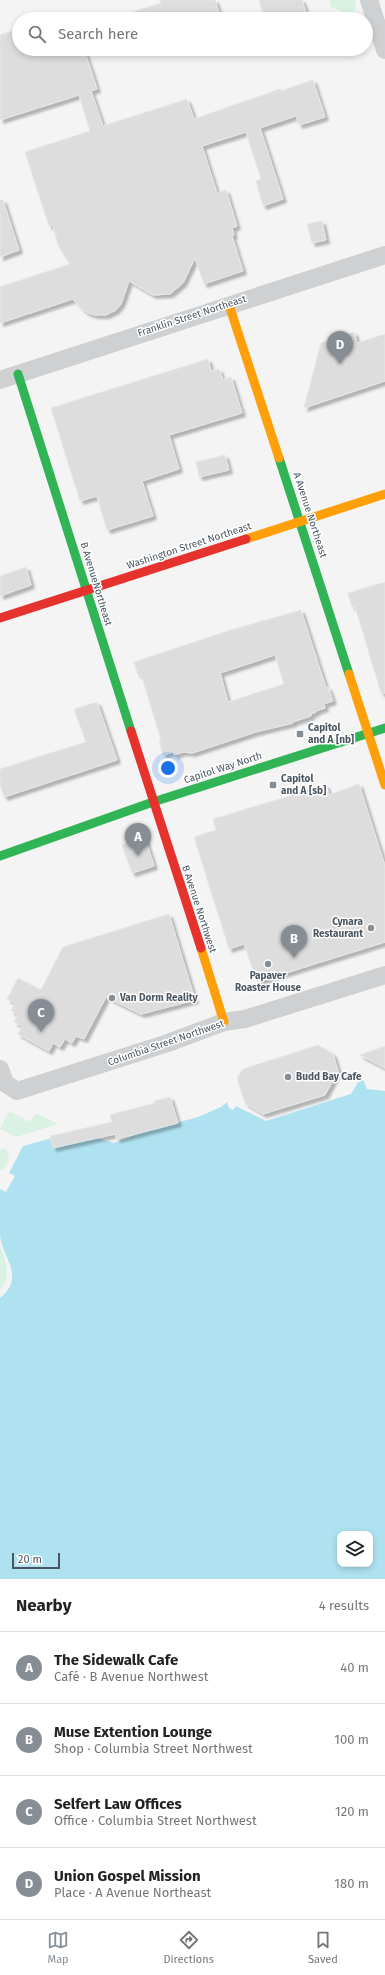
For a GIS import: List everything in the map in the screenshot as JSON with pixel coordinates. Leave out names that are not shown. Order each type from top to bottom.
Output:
[{"type":"street","points":[[370,0],[381,23],[385,50]]},
{"type":"street","name":"Franklin Street Northeast","points":[[0,380],[385,255]]},
{"type":"street","name":"A Avenue Northeast","points":[[229,305],[385,785]]},
{"type":"street","name":"B AvenueNortheast","points":[[18,374],[153,802]]},
{"type":"street","name":"Washington Street Northeast","points":[[0,618],[385,494]]},
{"type":"street","name":"Capitol Way North","points":[[0,856],[153,802],[385,728]]},
{"type":"street","name":"B Avenue Northwest","points":[[153,802],[224,1022]]},
{"type":"street","name":"Columbia Street Northwest","points":[[0,1069],[5,1083],[16,1091],[168,1043],[224,1022],[245,1019],[385,975]]},
{"type":"green space","points":[[332,0],[354,0],[356,3],[354,12],[341,12],[340,10],[332,8],[329,2]]},
{"type":"green space","points":[[11,1112],[30,1122],[36,1113],[58,1124],[16,1137],[0,1129],[8,1113]]},
{"type":"green space","points":[[6,1148],[9,1159],[3,1170],[0,1169],[0,1150]]},
{"type":"green space","points":[[0,1245],[6,1262],[7,1273],[4,1284],[0,1289]]},
{"type":"water","points":[[363,1080],[367,1089],[385,1091],[385,1579],[0,1579],[0,1298],[8,1290],[12,1275],[0,1236],[0,1189],[6,1192],[15,1176],[9,1173],[23,1146],[63,1135],[83,1134],[114,1143],[143,1132],[198,1117],[221,1107],[227,1102],[229,1108],[233,1110],[236,1106],[266,1121],[351,1094],[358,1082]]},
{"type":"building","points":[[160,0],[215,0],[219,12],[133,12],[161,3]]},
{"type":"building","points":[[259,0],[302,0],[306,12],[263,12]]},
{"type":"building","points":[[12,31],[12,56],[86,56],[97,89],[91,91],[103,126],[187,99],[194,119],[280,89],[281,91],[313,80],[325,117],[299,125],[296,116],[260,128],[283,199],[263,206],[256,181],[261,179],[246,132],[202,146],[217,193],[226,190],[237,226],[232,228],[234,235],[232,236],[243,271],[204,284],[195,258],[183,283],[170,294],[153,295],[129,281],[121,304],[116,310],[106,315],[95,315],[88,313],[73,299],[0,323],[0,287],[70,264],[58,245],[53,225],[49,226],[25,152],[90,131],[79,95],[0,120],[0,35]]},
{"type":"building","points":[[0,200],[3,200],[19,250],[0,257]]},
{"type":"building","points":[[322,221],[326,240],[312,243],[307,224]]},
{"type":"building","points":[[354,332],[357,343],[385,334],[385,381],[304,408],[321,343]]},
{"type":"building","points":[[208,359],[211,371],[219,369],[223,380],[231,377],[242,413],[169,435],[179,469],[142,481],[153,516],[107,530],[97,496],[80,501],[51,408]]},
{"type":"building","points":[[225,455],[229,470],[199,477],[196,462]]},
{"type":"building","points":[[26,567],[31,585],[0,596],[0,576]]},
{"type":"building","points":[[385,582],[385,693],[381,693],[355,606],[352,607],[348,593]]},
{"type":"building","points":[[301,610],[326,688],[328,687],[333,701],[324,704],[325,708],[316,711],[311,714],[311,716],[293,723],[256,732],[192,753],[183,752],[174,755],[173,752],[163,755],[159,741],[161,740],[141,674],[138,675],[134,662],[231,630]],"holes":[[[275,655],[284,684],[228,702],[220,673]]]},
{"type":"building","points":[[97,702],[117,760],[4,797],[0,784],[0,769],[86,742],[74,709]]},
{"type":"building","points":[[359,784],[385,866],[385,942],[257,982],[244,944],[229,949],[194,837],[216,830],[213,819],[326,785],[329,795]]},
{"type":"building","points":[[145,838],[154,866],[132,873],[122,845]]},
{"type":"building","points":[[169,914],[195,1000],[141,1014],[106,997],[84,1039],[76,1036],[72,1043],[65,1039],[60,1047],[53,1043],[49,1051],[18,1034],[22,1026],[14,1022],[18,1014],[11,1011],[15,1003],[7,999],[18,978],[41,990],[63,947]]},
{"type":"building","points":[[318,1045],[333,1054],[338,1071],[325,1095],[263,1114],[245,1103],[237,1078],[243,1069]]},
{"type":"building","points":[[385,1046],[385,1068],[360,1055]]},
{"type":"building","points":[[170,1097],[178,1123],[117,1139],[115,1134],[53,1148],[50,1136],[112,1122],[110,1115],[155,1103],[154,1101]]},
{"type":"traffic: fast","points":[[18,374],[131,731]]},
{"type":"traffic: fast","points":[[279,458],[349,674]]},
{"type":"traffic: fast","points":[[0,856],[153,802],[385,728]]},
{"type":"traffic: slow","points":[[229,305],[279,458]]},
{"type":"traffic: slow","points":[[246,539],[385,494]]},
{"type":"traffic: slow","points":[[349,674],[385,785]]},
{"type":"traffic: slow","points":[[201,948],[224,1022]]},
{"type":"traffic: jam","points":[[0,618],[246,539]]},
{"type":"traffic: jam","points":[[131,731],[201,948]]},
{"type":"place","name":"Union Gospel Mission","points":[[340,364]]},
{"type":"place","name":"Capitol and A [nb]","points":[[300,734]]},
{"type":"place","name":"Capitol and A [sb]","points":[[273,785]]},
{"type":"place","name":"The Sidewalk Cafe","points":[[138,856]]},
{"type":"place","name":"Cynara Restaurant","points":[[371,928]]},
{"type":"place","name":"Muse Extention Lounge","points":[[294,958]]},
{"type":"place","name":"Papaver Roaster House","points":[[268,964]]},
{"type":"place","name":"Van Dorm Reality","points":[[112,998]]},
{"type":"place","name":"Selfert Law Offices","points":[[41,1032]]},
{"type":"place","name":"Budd Bay Cafe","points":[[288,1077]]}]
